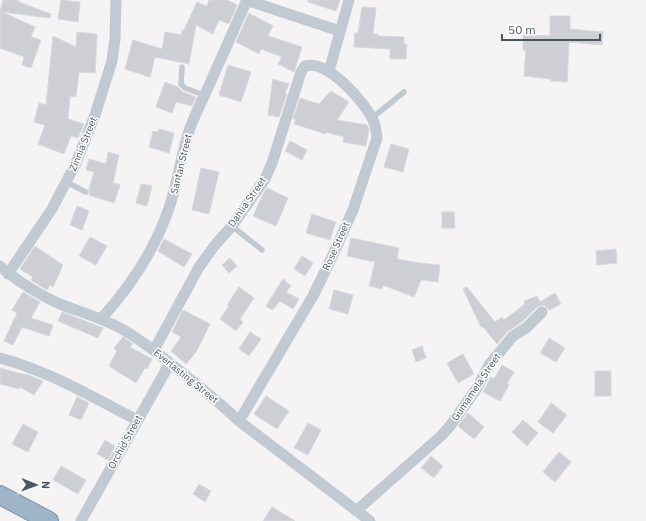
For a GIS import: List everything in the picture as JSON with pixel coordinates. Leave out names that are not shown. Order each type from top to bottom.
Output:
[{"type":"highway","points":[[0,495],[49,521]]},
{"type":"street","name":"Zinnia Street","points":[[4,270],[52,209],[76,163],[95,115],[112,62],[115,39],[116,0]]},
{"type":"street","points":[[246,0],[340,31]]},
{"type":"street","name":"Santan Street","points":[[101,319],[112,307],[134,276],[161,229],[170,208],[182,155],[190,130],[246,0]]},
{"type":"street","points":[[329,71],[349,0]]},
{"type":"street","name":"Dahlia Street","points":[[154,350],[198,267],[232,226],[256,193],[267,174],[272,163],[301,72],[305,66],[310,64],[329,71]]},
{"type":"street","name":"Rose Street","points":[[239,421],[313,296],[352,210],[377,138],[376,129],[372,118],[343,82],[329,71]]},
{"type":"street","name":"Everlasting Street","points":[[4,270],[39,293],[63,306],[101,319],[121,329],[154,350],[222,405],[239,421],[333,491],[370,521]]},
{"type":"street","name":"Gumamela Street","points":[[356,511],[450,426],[478,388],[489,365],[513,336],[526,328],[542,312]]},
{"type":"street","points":[[0,358],[23,364],[42,372],[137,420]]},
{"type":"street","name":"Orchid Street","points":[[81,521],[170,362]]},
{"type":"lane","points":[[182,66],[181,84],[185,88],[204,95]]},
{"type":"lane","points":[[372,118],[404,92]]},
{"type":"lane","points":[[66,182],[86,192]]},
{"type":"lane","points":[[232,226],[262,250]]},
{"type":"building","points":[[3,0],[19,0],[19,2],[51,14],[50,18],[2,12],[35,27],[31,37],[41,40],[31,68],[22,65],[24,57],[0,48],[0,11]]},
{"type":"building","points":[[61,0],[80,2],[78,22],[58,19]]},
{"type":"building","points":[[209,0],[227,0],[237,5],[229,24],[219,20],[213,34],[196,25],[189,64],[155,57],[150,77],[125,69],[133,40],[162,49],[165,32],[181,35],[182,30],[184,30],[197,2],[207,6]]},
{"type":"building","points":[[308,0],[340,0],[336,11],[308,2]]},
{"type":"building","points":[[362,7],[376,8],[373,34],[378,34],[378,36],[404,37],[404,44],[407,44],[406,59],[390,59],[390,49],[354,47],[355,33],[358,33]]},
{"type":"building","points":[[249,13],[273,26],[268,36],[302,47],[294,72],[278,64],[282,57],[261,49],[259,54],[236,42]]},
{"type":"building","points":[[550,16],[570,16],[570,29],[603,32],[602,45],[569,42],[567,82],[551,81],[551,79],[524,76],[526,50],[523,50],[523,35],[550,36]]},
{"type":"building","points":[[77,32],[97,34],[95,73],[79,72],[76,97],[70,96],[68,119],[84,124],[78,138],[71,136],[64,154],[38,144],[45,125],[34,122],[39,103],[46,105],[53,36],[76,47]]},
{"type":"building","points":[[228,65],[251,72],[241,102],[219,95]]},
{"type":"building","points":[[273,79],[289,84],[285,93],[287,94],[279,117],[268,115]]},
{"type":"building","points":[[165,82],[196,97],[192,106],[176,102],[172,113],[156,107]]},
{"type":"building","points":[[331,91],[349,102],[337,120],[367,125],[369,129],[366,146],[343,142],[344,137],[326,132],[326,134],[294,124],[296,119],[293,119],[300,98],[319,104]]},
{"type":"building","points":[[159,129],[174,133],[169,153],[149,147],[153,131],[158,132]]},
{"type":"building","points":[[290,141],[307,150],[302,160],[285,151]]},
{"type":"building","points":[[391,144],[409,149],[403,172],[384,167]]},
{"type":"building","points":[[108,152],[119,155],[113,183],[120,185],[114,203],[89,195],[89,189],[94,172],[86,170],[89,159],[106,164]]},
{"type":"building","points":[[201,168],[219,172],[209,214],[192,210]]},
{"type":"building","points":[[141,184],[152,186],[147,206],[136,203]]},
{"type":"building","points":[[267,188],[288,198],[276,226],[253,216]]},
{"type":"building","points":[[77,206],[89,211],[82,230],[70,225]]},
{"type":"building","points":[[442,212],[454,212],[455,228],[442,228]]},
{"type":"building","points":[[312,214],[336,222],[330,240],[306,233]]},
{"type":"building","points":[[90,237],[107,246],[96,265],[79,256]]},
{"type":"building","points":[[351,238],[399,248],[397,259],[440,265],[438,282],[421,280],[414,297],[383,285],[382,289],[369,286],[375,262],[347,256]]},
{"type":"building","points":[[164,239],[192,254],[184,267],[158,251]]},
{"type":"building","points":[[35,246],[63,265],[53,287],[50,285],[47,290],[31,280],[33,277],[20,269]]},
{"type":"building","points":[[616,249],[617,263],[597,265],[596,251]]},
{"type":"building","points":[[302,256],[313,263],[305,276],[294,269]]},
{"type":"building","points":[[230,258],[237,266],[229,273],[222,265]]},
{"type":"building","points":[[283,279],[291,286],[286,292],[299,299],[293,309],[280,301],[272,310],[266,306]]},
{"type":"building","points":[[239,287],[254,298],[240,319],[243,322],[236,331],[220,319]]},
{"type":"building","points":[[467,287],[495,322],[502,317],[504,320],[525,304],[524,301],[537,296],[540,302],[555,293],[561,304],[549,310],[544,305],[537,307],[522,322],[508,331],[497,344],[483,327],[481,327],[463,289]]},
{"type":"building","points":[[334,290],[353,295],[348,314],[329,309]]},
{"type":"building","points":[[23,292],[40,302],[31,318],[53,325],[49,336],[22,327],[13,345],[4,341],[17,313],[12,310]]},
{"type":"building","points":[[183,310],[210,324],[196,352],[186,364],[171,351],[181,337],[172,332]]},
{"type":"building","points":[[62,312],[103,328],[98,338],[58,321]]},
{"type":"building","points":[[250,332],[261,339],[249,356],[239,349]]},
{"type":"building","points":[[123,337],[133,344],[130,347],[152,359],[147,369],[145,368],[136,383],[109,366],[117,351],[114,348]]},
{"type":"building","points":[[549,338],[565,348],[556,362],[540,353]]},
{"type":"building","points":[[422,346],[426,358],[416,362],[412,350]]},
{"type":"building","points":[[463,354],[474,374],[458,383],[447,363]]},
{"type":"building","points":[[502,365],[514,372],[500,401],[483,392],[491,377],[494,379]]},
{"type":"building","points":[[0,368],[26,374],[43,381],[34,395],[20,387],[19,389],[0,384]]},
{"type":"building","points":[[595,371],[611,371],[611,396],[595,396]]},
{"type":"building","points":[[266,396],[289,411],[277,429],[254,414]]},
{"type":"building","points":[[77,397],[89,403],[81,420],[69,415]]},
{"type":"building","points":[[551,403],[567,415],[553,433],[538,422]]},
{"type":"building","points":[[468,413],[484,427],[474,439],[458,426]]},
{"type":"building","points":[[523,420],[538,433],[527,446],[512,432]]},
{"type":"building","points":[[308,423],[321,430],[308,455],[294,448]]},
{"type":"building","points":[[23,424],[38,432],[28,452],[12,444]]},
{"type":"building","points":[[105,440],[115,446],[108,460],[97,454]]},
{"type":"building","points":[[559,452],[571,462],[555,482],[543,472]]},
{"type":"building","points":[[431,456],[443,466],[434,478],[421,468]]},
{"type":"building","points":[[61,466],[86,480],[78,494],[53,480]]},
{"type":"building","points":[[199,484],[211,491],[205,502],[193,494]]},
{"type":"building","points":[[272,507],[295,521],[263,521]]}]
